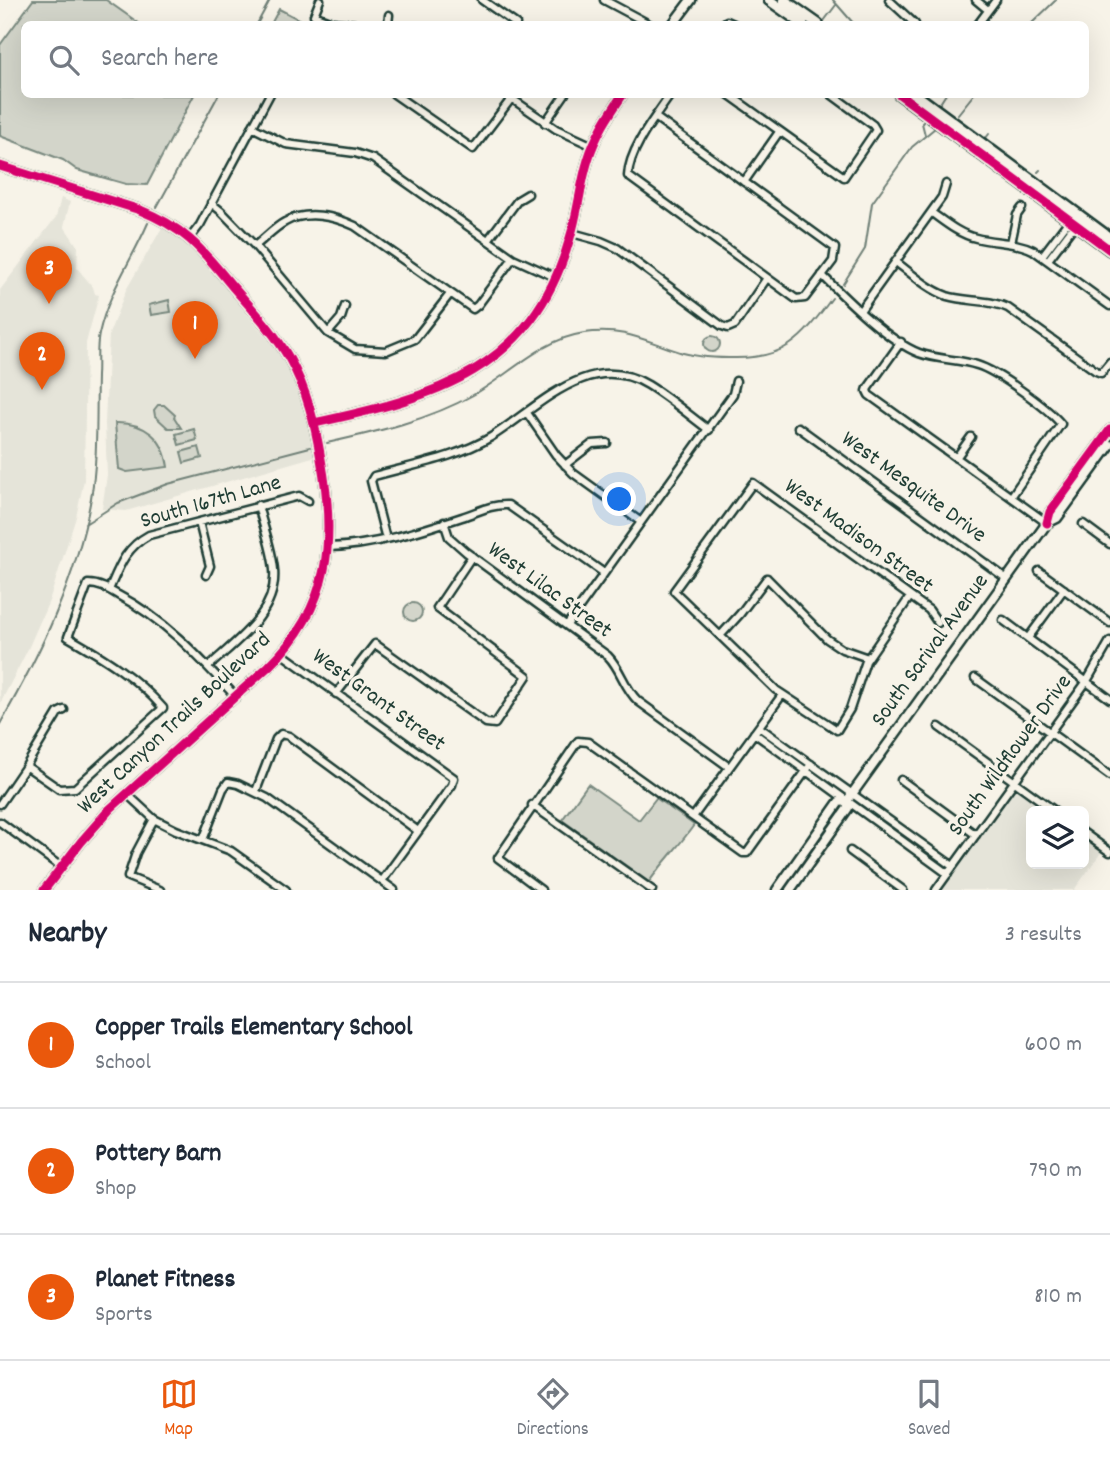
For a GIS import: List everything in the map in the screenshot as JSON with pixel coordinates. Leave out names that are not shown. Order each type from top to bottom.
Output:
[{"type":"main road","points":[[769,0],[799,21]]},
{"type":"main road","points":[[784,0],[814,21]]},
{"type":"main road","points":[[904,98],[1110,238]]},
{"type":"main road","points":[[920,98],[1076,217],[1110,250]]},
{"type":"main road","points":[[929,116],[964,136],[972,136]]},
{"type":"street","points":[[320,0],[314,9],[314,15],[326,21]]},
{"type":"street","points":[[482,0],[492,3],[513,21]]},
{"type":"street","points":[[604,0],[617,3],[644,21]]},
{"type":"street","points":[[676,21],[691,0]]},
{"type":"street","points":[[889,0],[912,21]]},
{"type":"street","points":[[975,0],[988,10]]},
{"type":"street","points":[[980,21],[996,0]]},
{"type":"street","points":[[388,21],[389,15]]},
{"type":"street","points":[[190,237],[200,225],[268,98]]},
{"type":"street","points":[[400,98],[473,149],[507,98]]},
{"type":"street","points":[[509,98],[545,123],[593,146]]},
{"type":"street","points":[[545,123],[562,98]]},
{"type":"street","points":[[314,423],[397,403],[453,383],[487,362],[514,339],[537,312],[556,278],[572,233],[587,161],[601,129],[620,98]]},
{"type":"street","points":[[655,117],[835,248],[836,253],[802,300],[796,299],[628,176],[628,168],[643,135],[655,117],[668,98]]},
{"type":"street","points":[[733,98],[844,177],[876,130],[836,98]]},
{"type":"street","points":[[252,127],[286,144],[355,153],[373,159],[513,258],[556,278]]},
{"type":"street","points":[[744,182],[779,132]]},
{"type":"street","name":"West Canyon Trails Boulevard","points":[[0,166],[153,215],[190,237],[278,341],[298,376],[314,423],[328,498],[329,547],[314,599],[301,626],[281,653],[236,697],[94,826],[44,890]]},
{"type":"street","points":[[860,312],[932,213],[946,184]]},
{"type":"street","points":[[488,240],[518,200],[528,194]]},
{"type":"street","points":[[211,203],[255,246],[328,333],[361,351],[386,351],[415,339],[450,294]]},
{"type":"street","points":[[1011,243],[1017,215],[1022,208]]},
{"type":"street","points":[[932,213],[953,229],[977,239],[1022,245],[1045,258],[1110,306]]},
{"type":"street","points":[[255,246],[285,222],[297,218],[318,215],[341,219],[355,226],[473,309],[513,258]]},
{"type":"street","points":[[1045,258],[1067,223],[1076,217]]},
{"type":"street","points":[[572,233],[617,248],[728,328],[735,325],[767,278]]},
{"type":"street","points":[[896,262],[939,292],[956,298],[999,304],[1013,311],[1101,373],[1110,362]]},
{"type":"street","points":[[822,275],[860,312],[918,353],[987,369],[1062,424],[1011,497]]},
{"type":"street","points":[[328,333],[341,318],[345,306]]},
{"type":"street","points":[[901,342],[867,391],[1047,523]]},
{"type":"street","points":[[949,368],[951,359]]},
{"type":"street","points":[[386,538],[371,481],[374,476],[461,451],[489,438],[572,381],[595,373],[621,374],[646,384],[709,429]]},
{"type":"street","points":[[566,625],[709,429],[733,394],[736,381]]},
{"type":"street","points":[[527,413],[565,465],[641,522]]},
{"type":"street","name":"West Mesquite Drive","points":[[798,427],[1007,579]]},
{"type":"street","name":"South Sarival Avenue","points":[[790,890],[848,808],[850,797],[1047,523],[1050,512],[1110,430]]},
{"type":"street","points":[[956,458],[971,437]]},
{"type":"street","points":[[565,465],[592,444],[607,443]]},
{"type":"street","name":"South Sarival Avenue","points":[[1047,523],[1057,518],[1110,445]]},
{"type":"street","name":"West Madison Street","points":[[720,636],[674,592],[753,483],[929,610],[938,623]]},
{"type":"street","name":"South 167th Lane","points":[[109,590],[131,547],[149,535],[299,496],[308,501]]},
{"type":"street","points":[[329,547],[352,546],[444,522],[497,504],[508,505],[604,573]]},
{"type":"street","points":[[208,667],[254,625],[272,592],[274,568],[258,505]]},
{"type":"street","points":[[200,522],[210,566],[206,575]]},
{"type":"street","name":"West Lilac Street","points":[[444,522],[449,537],[472,556],[592,643],[615,663],[631,695],[729,767]]},
{"type":"street","points":[[1083,524],[1110,544]]},
{"type":"street","points":[[336,694],[375,644],[491,725],[495,724],[527,676],[437,608],[472,556]]},
{"type":"street","points":[[1039,571],[1110,623]]},
{"type":"street","points":[[868,659],[842,649],[827,639],[767,578],[720,636],[782,695],[837,730],[850,709],[868,659],[910,597]]},
{"type":"street","points":[[26,766],[60,789],[75,788],[163,708],[127,674],[97,653],[68,638],[88,584],[97,584],[109,590],[166,626],[236,697]]},
{"type":"street","points":[[1028,638],[1064,589]]},
{"type":"street","points":[[1003,620],[1110,699]]},
{"type":"street","name":"South Wildflower Drive","points":[[936,890],[1087,681],[1110,641]]},
{"type":"street","name":"West Grant Street","points":[[281,653],[454,778],[452,785],[418,831]]},
{"type":"street","points":[[975,678],[1110,776]]},
{"type":"street","points":[[693,817],[782,695]]},
{"type":"street","points":[[0,804],[58,713],[64,710]]},
{"type":"street","points":[[939,727],[1048,806]]},
{"type":"street","points":[[756,730],[806,771],[953,866]]},
{"type":"street","points":[[756,730],[811,764],[948,874]]},
{"type":"street","points":[[256,791],[276,739],[281,734],[289,736],[418,831],[382,881]]},
{"type":"street","points":[[541,890],[498,858],[578,741],[583,740],[747,853],[811,764]]},
{"type":"street","points":[[901,780],[976,835]]},
{"type":"street","points":[[203,840],[223,789],[228,782],[238,784],[256,791],[394,890]]},
{"type":"street","points":[[127,794],[154,819],[231,851],[286,890]]},
{"type":"street","name":"South Sarival Avenue","points":[[777,890],[839,802],[850,797]]},
{"type":"street","points":[[532,805],[652,890]]},
{"type":"street","points":[[154,819],[136,853],[128,877],[160,890]]},
{"type":"street","points":[[0,822],[61,867]]},
{"type":"street","points":[[1089,836],[1110,852]]},
{"type":"street","points":[[850,851],[903,890]]},
{"type":"shaded area","points":[[33,0],[106,0],[136,21],[21,21],[21,98],[192,98],[147,185],[126,184],[77,170],[63,160],[0,136],[0,45]]},
{"type":"shaded area","points":[[279,9],[302,21],[273,21]]},
{"type":"shaded area","points":[[61,198],[70,202],[64,226],[78,247],[77,268],[93,287],[95,294],[99,295],[86,343],[84,480],[76,517],[49,601],[0,704],[0,290],[56,217]]},
{"type":"shaded area","points":[[163,226],[191,246],[276,349],[288,368],[306,411],[316,456],[126,511],[102,509],[107,475],[105,423],[109,334],[126,290]]},
{"type":"shaded area","points":[[169,300],[171,312],[151,315],[149,305]]},
{"type":"shaded area","points":[[712,336],[718,338],[718,350],[712,352],[706,350],[704,344],[706,338]]},
{"type":"shaded area","points":[[158,405],[164,405],[175,415],[181,428],[168,428],[155,416],[154,410]]},
{"type":"shaded area","points":[[115,423],[135,425],[151,434],[162,448],[168,467],[127,472],[119,469]]},
{"type":"shaded area","points":[[194,429],[197,440],[179,445],[176,434]]},
{"type":"shaded area","points":[[199,447],[202,458],[184,463],[181,452]]},
{"type":"shaded area","points":[[413,603],[419,606],[422,612],[419,618],[413,621],[407,618],[404,612],[407,606]]},
{"type":"shaded area","points":[[588,784],[639,820],[656,798],[694,825],[649,882],[562,820]]},
{"type":"shaded area","points":[[1013,789],[1041,806],[1026,806],[1026,869],[1089,869],[1089,841],[1102,851],[1074,890],[940,890]]},
{"type":"waterway","points":[[259,21],[270,0]]},
{"type":"waterway","points":[[833,0],[851,21]]},
{"type":"waterway","points":[[1034,21],[1056,0]]},
{"type":"waterway","points":[[824,21],[836,5]]},
{"type":"waterway","points":[[157,207],[217,98]]},
{"type":"waterway","points":[[939,105],[943,98]]},
{"type":"waterway","points":[[958,114],[971,98]]},
{"type":"waterway","points":[[925,120],[922,123],[925,135]]},
{"type":"waterway","points":[[843,284],[865,249],[872,203],[912,147],[935,128]]},
{"type":"waterway","points":[[986,138],[989,134]]},
{"type":"waterway","points":[[0,724],[43,643],[67,586],[85,528],[96,453],[99,334],[114,291],[148,223]]},
{"type":"waterway","points":[[327,443],[383,430],[439,412],[473,395],[554,342],[584,333],[622,333],[703,357],[748,358],[778,351],[801,336],[832,298]]},
{"type":"waterway","points":[[85,524],[118,503],[168,484],[310,447]]},
{"type":"cycle path","points":[[314,423],[400,402],[438,388],[473,371],[504,348],[531,319],[553,283],[573,229],[591,151],[620,98]]},
{"type":"cycle path","points":[[904,98],[1110,250]]},
{"type":"cycle path","points":[[0,166],[140,210],[170,225],[202,251],[270,330],[295,370],[316,433],[326,488],[328,517],[324,570],[317,595],[290,643],[269,666],[110,809],[44,890]]},
{"type":"cycle path","points":[[1047,523],[1050,512],[1110,430]]},
{"type":"place","name":"Planet Fitness","points":[[49,304]]},
{"type":"place","name":"Copper Trails Elementary School","points":[[195,359]]},
{"type":"place","name":"Pottery Barn","points":[[42,390]]}]
